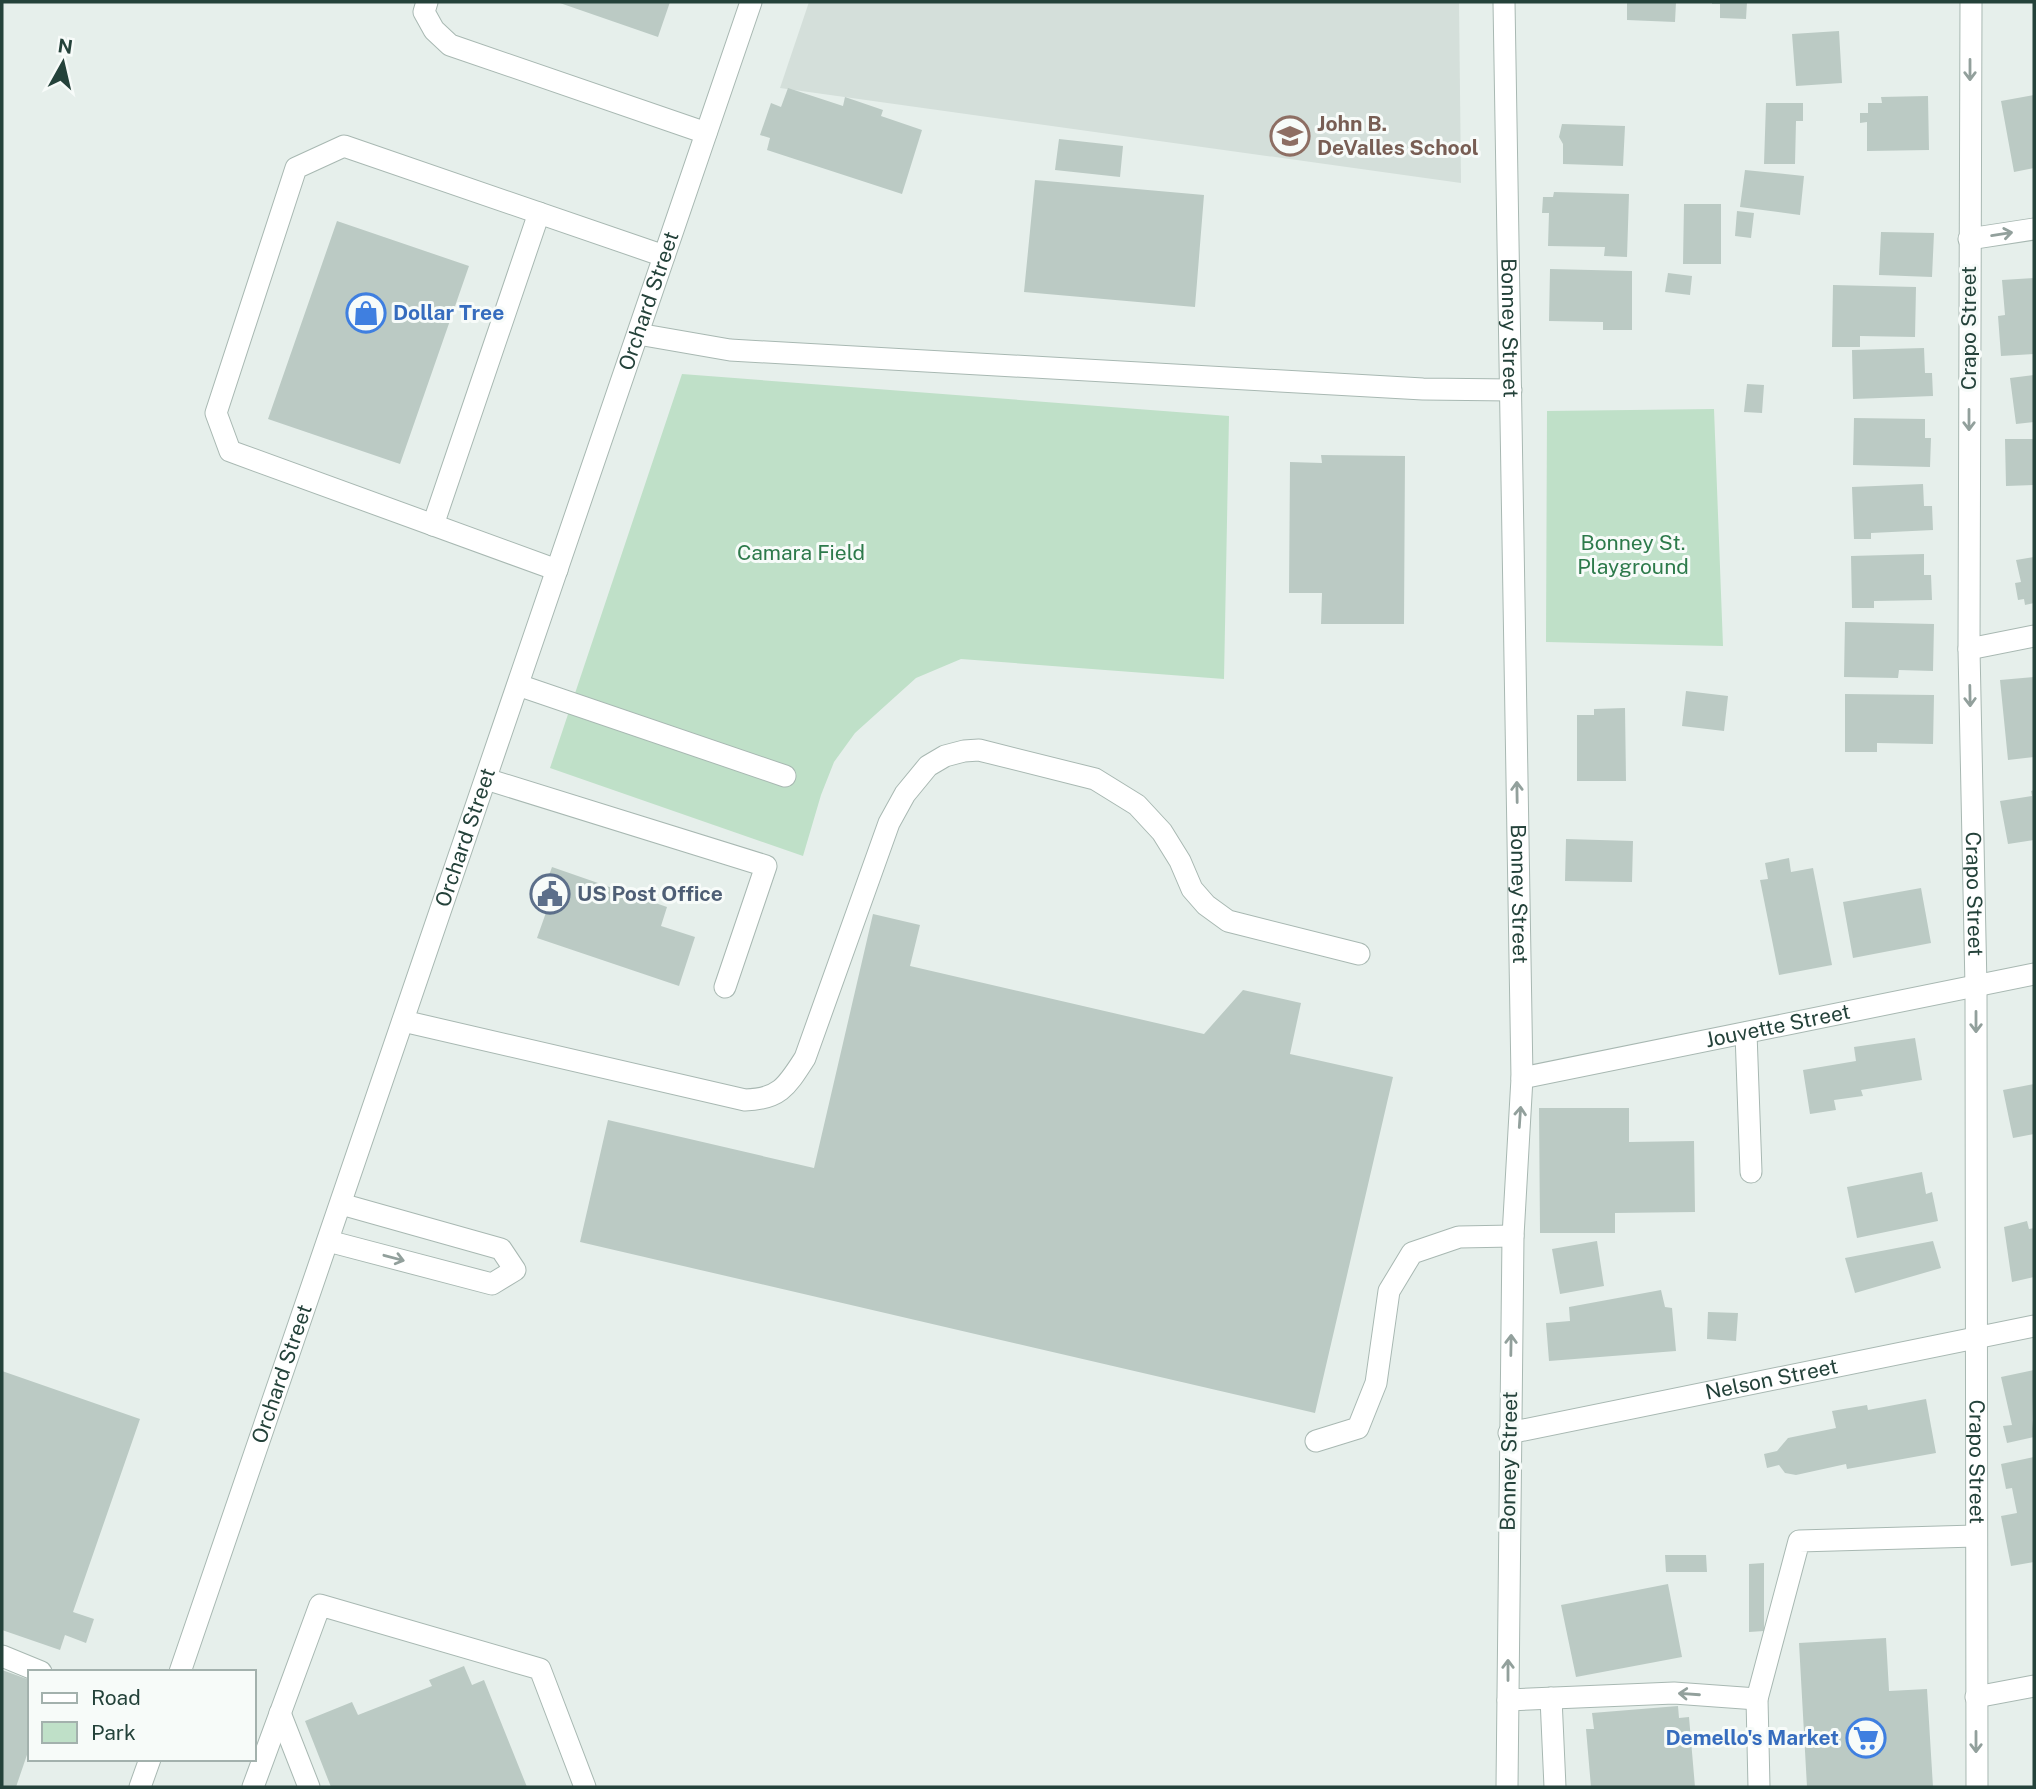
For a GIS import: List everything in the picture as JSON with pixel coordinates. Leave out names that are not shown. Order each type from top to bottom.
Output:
[{"type":"street","points":[[427,2],[424,12],[434,30],[450,45],[706,133]]},
{"type":"street","name":"Orchard Street","points":[[181,1670],[751,2]]},
{"type":"street","name":"Bonney Street","points":[[1504,2],[1522,1078],[1513,1236],[1507,1787]]},
{"type":"street","name":"Crapo Street","points":[[1971,2],[1969,649],[1976,987],[1976,1787]]},
{"type":"street","points":[[557,570],[230,451],[216,413],[296,168],[344,146],[664,256]]},
{"type":"street","points":[[433,525],[539,213]]},
{"type":"street","points":[[1969,239],[2034,229]]},
{"type":"street","points":[[638,334],[730,350],[1423,389],[1511,390]]},
{"type":"street","points":[[1969,649],[2034,636]]},
{"type":"street","points":[[518,685],[785,776]]},
{"type":"street","points":[[403,1021],[745,1100],[771,1097],[790,1082],[805,1058],[889,823],[905,794],[928,766],[945,756],[979,750],[1095,779],[1137,805],[1162,832],[1180,861],[1192,889],[1206,905],[1228,922],[1359,954]]},
{"type":"street","points":[[486,779],[766,866],[725,987]]},
{"type":"street","name":"Jouvette Street","points":[[1522,1078],[2034,974]]},
{"type":"street","points":[[1746,1033],[1751,1172]]},
{"type":"street","points":[[328,1241],[492,1284],[515,1270],[501,1249],[341,1205]]},
{"type":"street","points":[[1316,1441],[1358,1428],[1376,1383],[1389,1291],[1412,1252],[1459,1237],[1513,1236]]},
{"type":"street","name":"Nelson Street","points":[[1509,1433],[2034,1326]]},
{"type":"street","points":[[1759,1787],[1757,1699],[1798,1541],[1975,1536]]},
{"type":"street","points":[[253,1787],[320,1605],[540,1668],[585,1787]]},
{"type":"street","points":[[2,1656],[36,1670]]},
{"type":"street","points":[[1976,1697],[2034,1686]]},
{"type":"street","points":[[1508,1700],[1674,1693],[1757,1699]]},
{"type":"street","points":[[1551,1698],[1555,1787]]},
{"type":"street","points":[[281,1713],[309,1787]]},
{"type":"street","points":[[140,1787],[148,1761]]},
{"type":"shaded area","name":"John B. DeValles School","points":[[809,2],[1459,2],[1461,183],[780,88]]},
{"type":"green space","name":"Camara Field","points":[[682,374],[1229,416],[1224,679],[961,659],[916,678],[855,733],[834,762],[803,856],[550,768]]},
{"type":"green space","name":"Bonney St. Playground","points":[[1714,409],[1723,646],[1546,642],[1547,411]]},
{"type":"building","points":[[557,2],[670,2],[658,37]]},
{"type":"building","points":[[1627,2],[1676,2],[1675,22],[1627,20]]},
{"type":"building","points":[[1712,2],[1747,2],[1746,19],[1720,18],[1720,4]]},
{"type":"building","points":[[1839,31],[1842,83],[1796,86],[1792,34]]},
{"type":"building","points":[[788,88],[843,106],[845,97],[883,110],[881,116],[922,130],[902,194],[767,150],[770,138],[760,135],[771,103],[781,107]]},
{"type":"building","points":[[2034,95],[2034,168],[2014,172],[2001,101]]},
{"type":"building","points":[[1928,96],[1929,150],[1867,151],[1867,122],[1860,123],[1860,113],[1868,113],[1868,103],[1882,103],[1881,97]]},
{"type":"building","points":[[1766,103],[1803,103],[1803,121],[1796,121],[1795,164],[1764,164]]},
{"type":"building","points":[[1562,124],[1625,126],[1623,166],[1563,164],[1563,144],[1559,137]]},
{"type":"building","points":[[1059,139],[1123,146],[1120,177],[1055,170]]},
{"type":"building","points":[[1745,170],[1804,176],[1800,215],[1740,207]]},
{"type":"building","points":[[1035,180],[1204,195],[1195,307],[1024,292]]},
{"type":"building","points":[[1554,192],[1629,194],[1627,257],[1604,256],[1605,247],[1548,246],[1549,213],[1542,213],[1543,197],[1553,197]]},
{"type":"building","points":[[1684,204],[1721,204],[1721,264],[1683,264]]},
{"type":"building","points":[[1737,211],[1754,213],[1751,238],[1735,236]]},
{"type":"building","points":[[337,221],[469,266],[400,464],[268,419]]},
{"type":"building","points":[[1881,232],[1934,233],[1932,277],[1879,275]]},
{"type":"building","points":[[1550,269],[1632,271],[1632,330],[1603,330],[1603,322],[1549,321]]},
{"type":"building","points":[[1668,273],[1692,276],[1690,295],[1665,292]]},
{"type":"building","points":[[2034,278],[2034,354],[2001,356],[1998,316],[2005,315],[2002,280]]},
{"type":"building","points":[[1833,285],[1916,287],[1915,337],[1860,336],[1860,347],[1832,347]]},
{"type":"building","points":[[1924,348],[1925,373],[1932,373],[1933,396],[1853,399],[1852,350]]},
{"type":"building","points":[[2034,375],[2034,422],[2016,424],[2010,378]]},
{"type":"building","points":[[1747,384],[1764,385],[1762,413],[1744,412]]},
{"type":"building","points":[[1854,418],[1925,419],[1925,438],[1931,438],[1930,467],[1853,465]]},
{"type":"building","points":[[2005,439],[2034,439],[2034,485],[2006,486]]},
{"type":"building","points":[[1321,455],[1405,456],[1404,624],[1321,624],[1322,593],[1289,593],[1290,462],[1322,463]]},
{"type":"building","points":[[1923,484],[1924,506],[1932,506],[1933,530],[1871,533],[1871,539],[1854,539],[1852,487]]},
{"type":"building","points":[[1924,554],[1924,575],[1931,575],[1932,600],[1874,601],[1874,608],[1852,608],[1851,556]]},
{"type":"building","points":[[2034,557],[2034,603],[2025,605],[2024,599],[2018,600],[2015,583],[2021,582],[2016,560]]},
{"type":"building","points":[[1845,622],[1934,624],[1933,671],[1899,670],[1898,678],[1844,677]]},
{"type":"building","points":[[2034,677],[2034,757],[2008,760],[2000,680]]},
{"type":"building","points":[[1686,691],[1728,696],[1724,731],[1682,726]]},
{"type":"building","points":[[1845,694],[1934,695],[1933,744],[1877,743],[1877,752],[1845,752]]},
{"type":"building","points":[[1625,708],[1626,781],[1577,781],[1577,715],[1594,715],[1594,709]]},
{"type":"building","points":[[2034,790],[2034,840],[2008,844],[2000,801],[2032,796],[2031,791]]},
{"type":"building","points":[[1566,839],[1633,841],[1632,882],[1565,881]]},
{"type":"building","points":[[1789,858],[1791,872],[1813,868],[1832,965],[1779,975],[1760,880],[1768,879],[1765,863]]},
{"type":"building","points":[[552,867],[667,907],[661,926],[695,937],[679,986],[537,938],[549,904],[540,900]]},
{"type":"building","points":[[1921,888],[1931,943],[1853,958],[1843,902]]},
{"type":"building","points":[[873,914],[920,925],[910,966],[1204,1034],[1243,990],[1301,1003],[1290,1054],[1393,1077],[1315,1413],[580,1242],[608,1120],[814,1168]]},
{"type":"building","points":[[1915,1038],[1922,1080],[1861,1090],[1863,1096],[1834,1100],[1836,1110],[1810,1114],[1803,1070],[1856,1061],[1854,1047]]},
{"type":"building","points":[[2034,1084],[2034,1134],[2013,1138],[2003,1090]]},
{"type":"building","points":[[1539,1108],[1629,1108],[1629,1142],[1694,1141],[1695,1212],[1615,1213],[1615,1233],[1540,1233]]},
{"type":"building","points":[[1922,1172],[1926,1194],[1932,1192],[1938,1221],[1857,1238],[1847,1187]]},
{"type":"building","points":[[2027,1221],[2029,1229],[2034,1228],[2034,1277],[2012,1282],[2004,1227]]},
{"type":"building","points":[[1597,1241],[1604,1286],[1560,1294],[1552,1249]]},
{"type":"building","points":[[1933,1241],[1941,1268],[1855,1293],[1845,1258]]},
{"type":"building","points":[[1661,1290],[1665,1307],[1672,1308],[1676,1351],[1549,1361],[1546,1323],[1570,1321],[1569,1307]]},
{"type":"building","points":[[1708,1312],[1738,1313],[1736,1341],[1707,1339]]},
{"type":"building","points":[[2034,1370],[2034,1437],[2007,1443],[2003,1426],[2012,1425],[2001,1377]]},
{"type":"building","points":[[2,1371],[140,1419],[73,1612],[94,1619],[86,1643],[65,1635],[60,1650],[2,1630]]},
{"type":"building","points":[[1926,1399],[1936,1453],[1847,1469],[1846,1464],[1796,1475],[1785,1473],[1779,1465],[1767,1468],[1764,1454],[1777,1451],[1788,1438],[1836,1428],[1832,1411],[1867,1405],[1868,1410]]},
{"type":"building","points":[[2034,1457],[2034,1562],[2011,1566],[2001,1516],[2017,1513],[2012,1488],[2006,1489],[2001,1464]]},
{"type":"building","points":[[1665,1555],[1706,1555],[1707,1572],[1666,1572]]},
{"type":"building","points":[[1764,1563],[1764,1631],[1749,1632],[1749,1564]]},
{"type":"building","points":[[1668,1584],[1682,1657],[1576,1677],[1561,1605]]},
{"type":"building","points":[[1886,1638],[1889,1691],[1927,1689],[1933,1787],[1807,1787],[1799,1643]]},
{"type":"building","points":[[464,1666],[472,1685],[484,1680],[527,1787],[331,1787],[305,1721],[352,1702],[358,1715],[432,1686],[429,1680]]},
{"type":"building","points":[[2,1670],[28,1679],[28,1752],[16,1787],[2,1787]]},
{"type":"building","points":[[1678,1706],[1679,1718],[1689,1717],[1695,1787],[1591,1787],[1586,1729],[1594,1729],[1592,1713]]},
{"type":"place","name":"John B. DeValles School","points":[[1290,136]]},
{"type":"place","name":"Dollar Tree","points":[[366,313]]},
{"type":"place","name":"US Post Office","points":[[550,894]]},
{"type":"place","name":"Demello's Market","points":[[1866,1738]]}]
